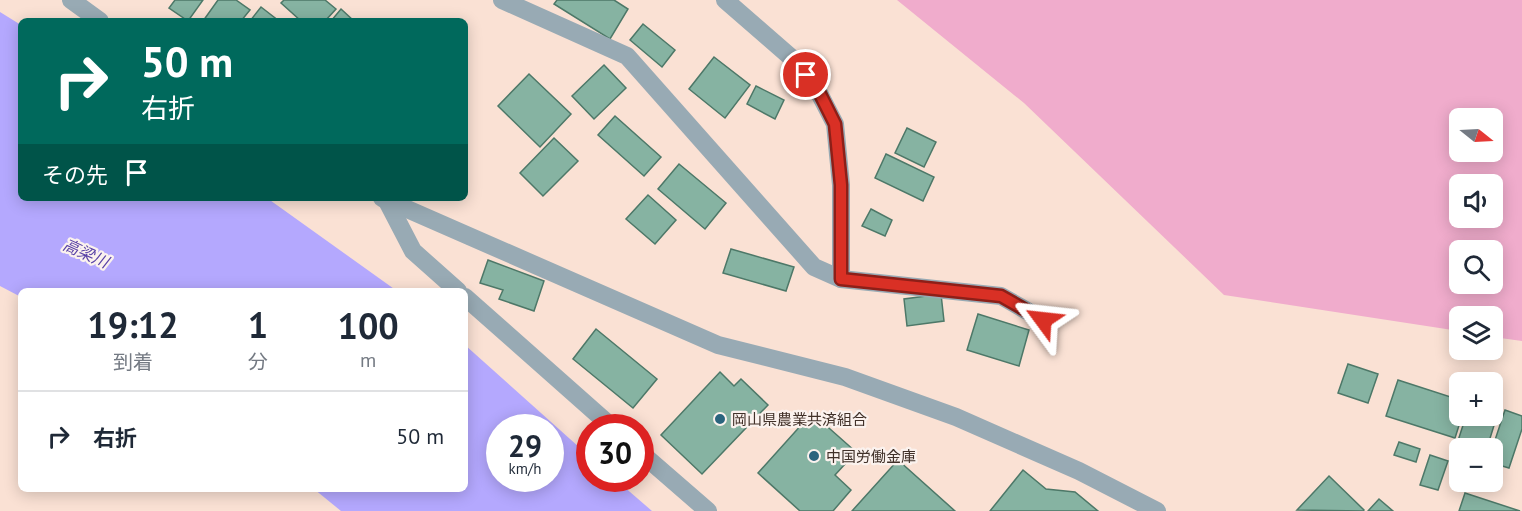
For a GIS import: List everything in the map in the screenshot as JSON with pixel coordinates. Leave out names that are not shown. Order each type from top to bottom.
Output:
[{"type":"street","points":[[71,0],[96,18]]},
{"type":"street","points":[[502,0],[627,56],[814,267],[841,279],[1001,296],[1043,320]]},
{"type":"street","points":[[725,0],[794,60],[818,90],[835,124],[841,185],[841,279]]},
{"type":"street","points":[[386,201],[413,251],[455,288]]},
{"type":"street","points":[[387,201],[718,345],[845,377],[956,417],[1079,471],[1157,511]]},
{"type":"street","points":[[468,300],[597,414]]},
{"type":"street","points":[[654,464],[708,511]]},
{"type":"shaded area","points":[[897,0],[1522,0],[1522,341],[1503,338],[1503,306],[1449,306],[1449,329],[1224,295],[1024,103]]},
{"type":"water","name":"高梁川","points":[[0,12],[18,23],[18,201],[271,201],[393,288],[18,288],[18,295],[0,286]]},
{"type":"water","points":[[468,348],[542,414],[486,414],[486,492],[564,492],[564,434],[576,444],[576,492],[630,492],[652,511],[341,511],[318,492],[468,492]]},
{"type":"building","points":[[175,0],[203,0],[190,18],[184,18],[169,8]]},
{"type":"building","points":[[218,0],[236,0],[250,10],[243,18],[205,18]]},
{"type":"building","points":[[284,0],[325,0],[336,9],[328,18],[298,18],[281,3]]},
{"type":"building","points":[[557,0],[614,0],[628,9],[610,39],[554,4]]},
{"type":"building","points":[[261,7],[275,18],[252,18]]},
{"type":"building","points":[[341,9],[351,18],[334,18]]},
{"type":"building","points":[[643,24],[675,50],[662,67],[630,40]]},
{"type":"building","points":[[714,57],[750,85],[725,118],[689,89]]},
{"type":"building","points":[[604,65],[626,88],[594,119],[572,96]]},
{"type":"building","points":[[529,74],[571,114],[540,147],[498,106]]},
{"type":"building","points":[[756,86],[784,100],[775,119],[747,104]]},
{"type":"building","points":[[615,116],[661,157],[644,176],[598,135]]},
{"type":"building","points":[[907,128],[936,142],[924,167],[895,153]]},
{"type":"building","points":[[554,138],[578,161],[543,196],[520,173]]},
{"type":"building","points":[[886,154],[934,177],[923,201],[875,178]]},
{"type":"building","points":[[679,164],[726,203],[705,229],[658,189]]},
{"type":"building","points":[[648,195],[676,220],[655,244],[626,219]]},
{"type":"building","points":[[871,209],[892,220],[885,236],[862,226]]},
{"type":"building","points":[[731,249],[794,267],[786,291],[723,273]]},
{"type":"building","points":[[488,260],[544,281],[534,311],[499,299],[503,290],[480,283]]},
{"type":"building","points":[[941,294],[944,321],[907,326],[904,299]]},
{"type":"building","points":[[978,314],[1029,330],[1019,366],[967,350]]},
{"type":"building","points":[[596,329],[657,379],[633,408],[573,359]]},
{"type":"building","points":[[1348,364],[1378,374],[1368,403],[1338,393]]},
{"type":"building","points":[[720,372],[734,386],[741,379],[768,405],[702,474],[661,435]]},
{"type":"building","points":[[1398,380],[1449,396],[1449,426],[1459,426],[1455,438],[1386,416]]},
{"type":"building","points":[[1505,410],[1522,416],[1522,429],[1509,468],[1503,466],[1503,438],[1496,438],[1500,426],[1503,426]]},
{"type":"building","points":[[812,413],[856,452],[835,475],[851,490],[833,511],[800,511],[758,473]]},
{"type":"building","points":[[1463,426],[1494,426],[1490,438],[1459,438]]},
{"type":"building","points":[[1399,442],[1420,449],[1416,462],[1394,455]]},
{"type":"building","points":[[1430,455],[1448,461],[1438,490],[1420,485]]},
{"type":"building","points":[[898,460],[955,511],[852,511]]},
{"type":"building","points":[[1023,470],[1046,489],[1075,492],[1098,511],[990,511]]},
{"type":"building","points":[[1329,476],[1364,510],[1363,511],[1297,510]]},
{"type":"building","points":[[1465,493],[1520,511],[1459,511]]},
{"type":"building","points":[[1379,499],[1393,511],[1368,511]]},
{"type":"place","name":"岡山県農業共済組合","points":[[720,419]]},
{"type":"place","name":"中国労働金庫","points":[[814,456]]},
{"type":"route","points":[[806,75],[818,90],[835,124],[841,185],[841,279],[1001,296],[1043,320]]}]
